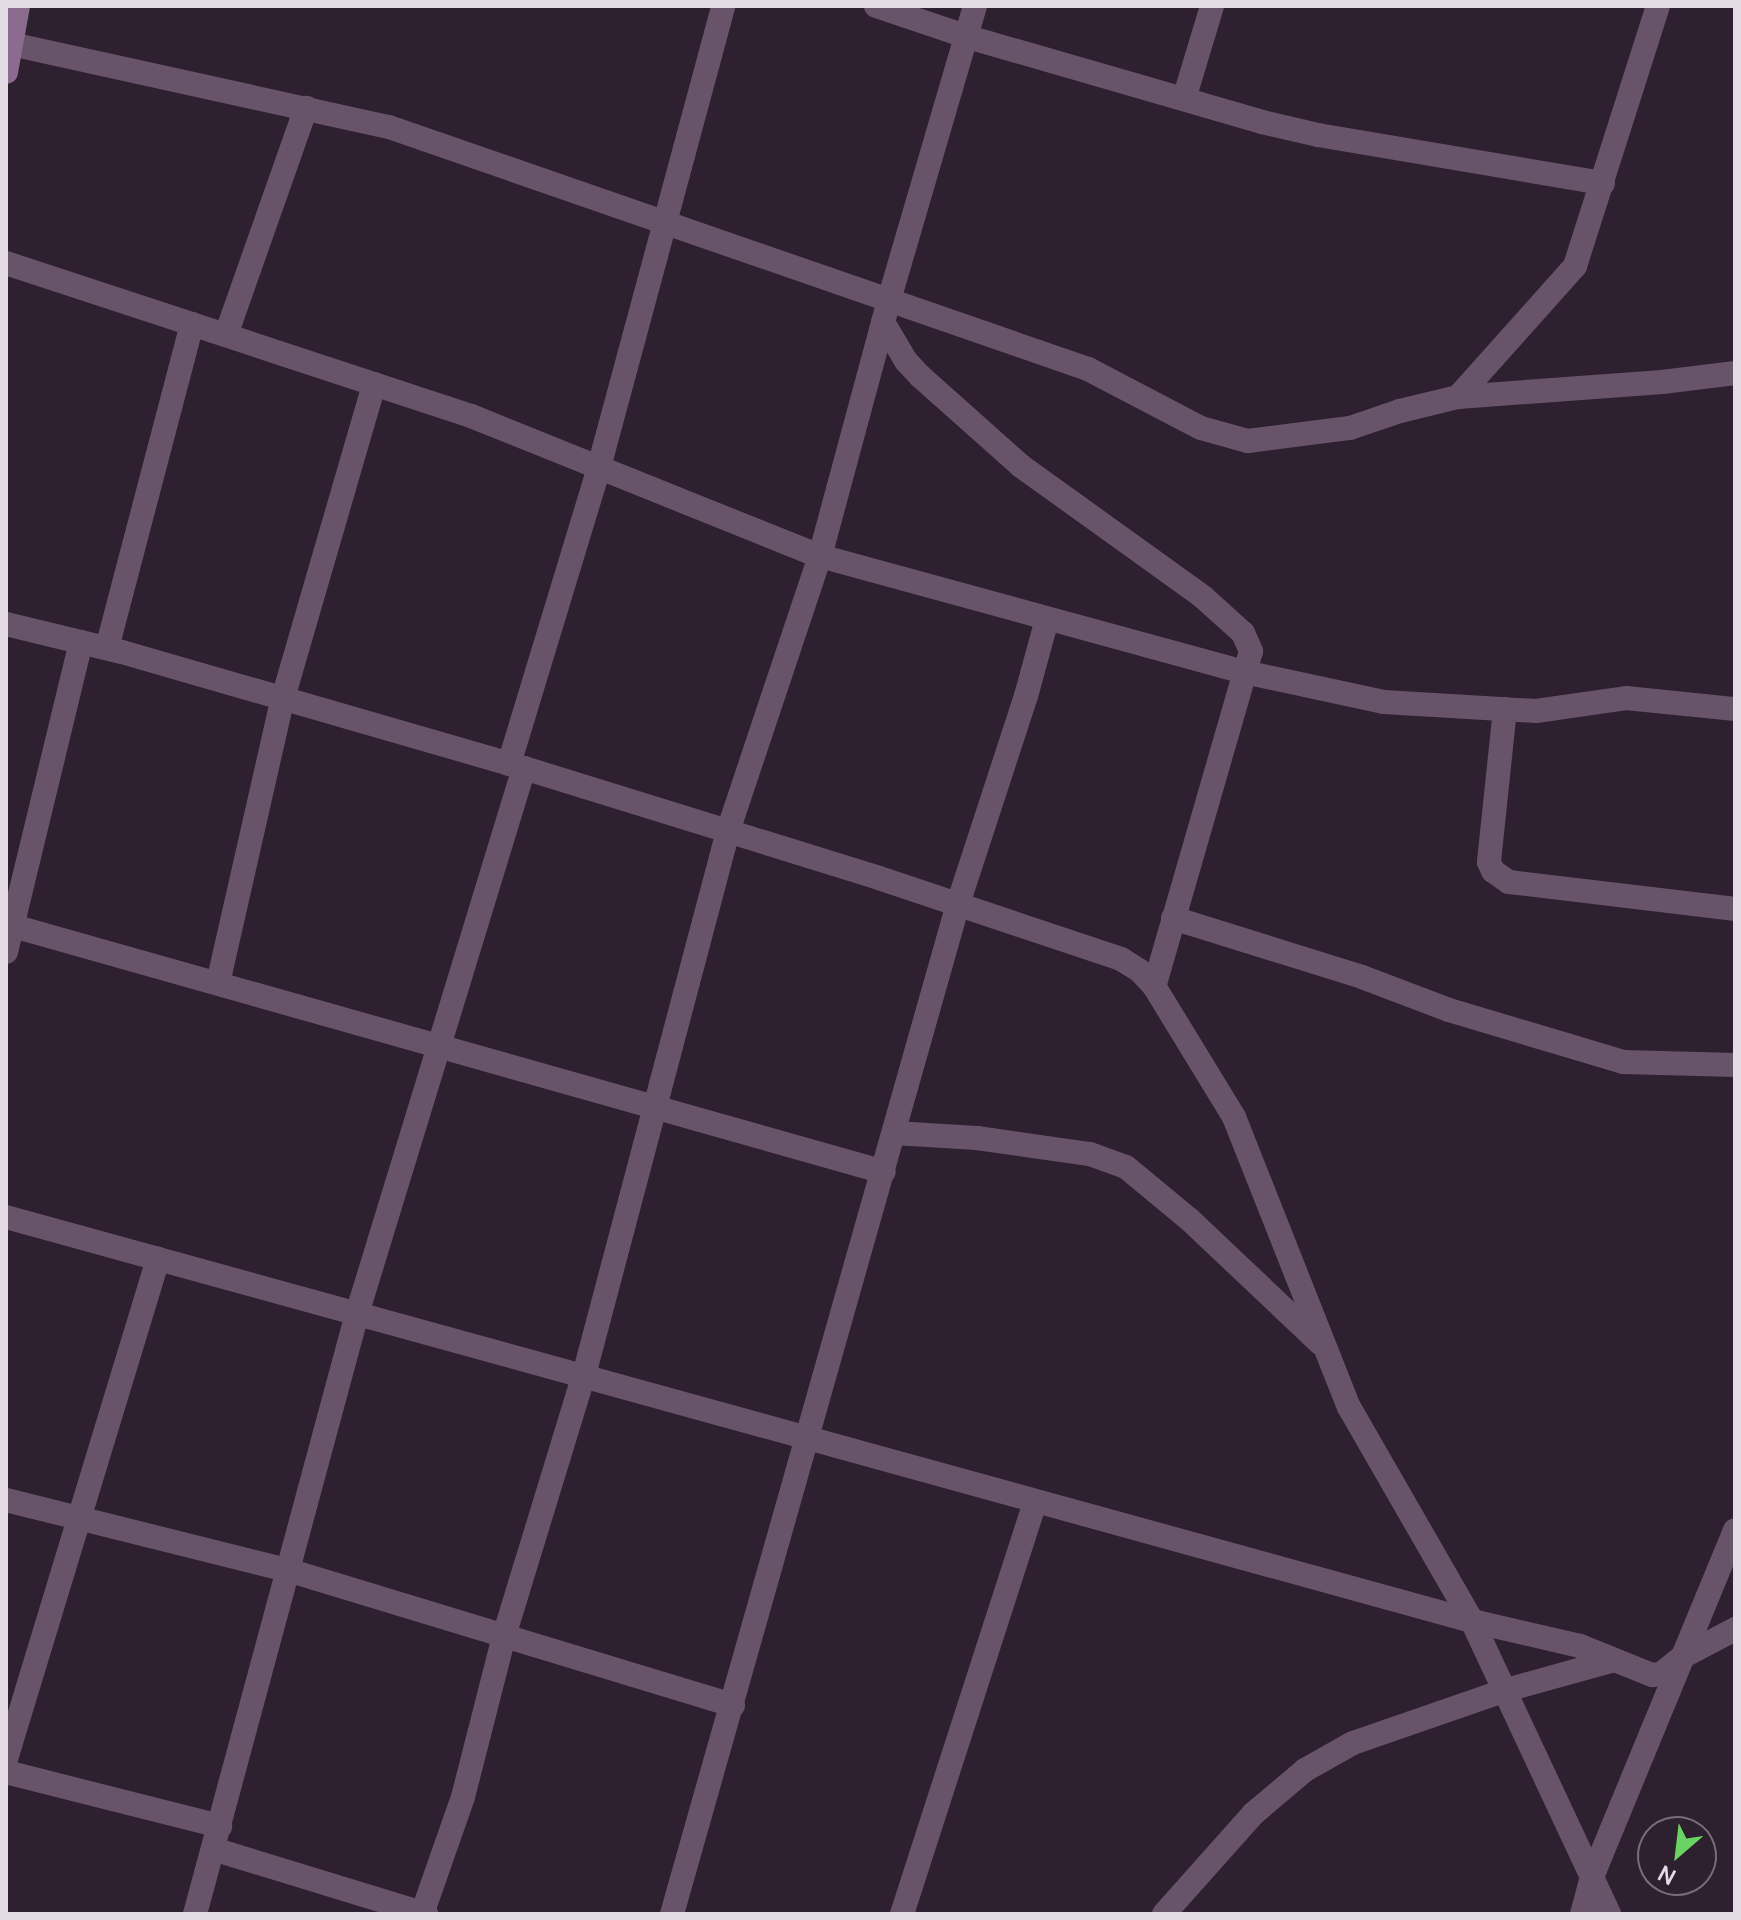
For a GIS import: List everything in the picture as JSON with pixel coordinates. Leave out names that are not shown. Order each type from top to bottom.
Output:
[{"type":"street","points":[[6,72],[18,6]]},
{"type":"street","points":[[195,1914],[291,1571],[357,1314],[441,1048],[723,6]]},
{"type":"street","points":[[876,6],[968,37],[1318,135],[1603,183]]},
{"type":"street","points":[[6,1772],[217,1838],[424,1914],[463,1797],[504,1636],[584,1375],[728,831],[820,556],[886,311],[975,6]]},
{"type":"street","points":[[1184,99],[1212,6]]},
{"type":"street","points":[[1458,397],[1575,266],[1658,6]]},
{"type":"street","points":[[11,44],[389,127],[663,219],[886,311],[1088,369],[1201,428],[1248,441],[1350,428],[1400,411],[1458,397],[1662,382],[1735,373]]},
{"type":"street","points":[[226,335],[306,108]]},
{"type":"street","points":[[6,263],[471,416],[820,556],[1244,672],[1384,702],[1536,711],[1626,698],[1735,709]]},
{"type":"street","points":[[886,311],[906,361],[920,376],[1021,466],[1203,597],[1243,633],[1251,651],[1154,986]]},
{"type":"street","points":[[107,648],[192,324]]},
{"type":"street","points":[[218,983],[283,698],[374,384]]},
{"type":"street","points":[[672,1914],[810,1436],[958,904],[1026,696],[1047,619]]},
{"type":"street","points":[[6,624],[107,648],[517,766],[958,904],[1121,959],[1140,971],[1154,986],[1234,1117],[1362,1433],[1472,1621],[1609,1914]]},
{"type":"street","points":[[6,952],[81,642]]},
{"type":"street","points":[[1505,709],[1489,862],[1493,871],[1509,882],[1735,909]]},
{"type":"street","points":[[1173,918],[1362,977],[1449,1010],[1623,1062],[1735,1065]]},
{"type":"street","points":[[10,926],[884,1172]]},
{"type":"street","points":[[894,1133],[966,1137],[1090,1154],[1126,1167],[1190,1220],[1325,1347]]},
{"type":"street","points":[[6,1217],[810,1436],[1035,1502],[1472,1621],[1580,1646],[1652,1675],[1661,1674],[1682,1657],[1735,1629]]},
{"type":"street","points":[[6,1759],[158,1259]]},
{"type":"street","points":[[6,1500],[291,1571],[733,1705]]},
{"type":"street","points":[[902,1914],[1035,1502]]},
{"type":"street","points":[[1582,1914],[1592,1877],[1735,1530]]},
{"type":"street","points":[[1164,1914],[1253,1814],[1305,1770],[1353,1743],[1503,1691],[1614,1660]]}]
